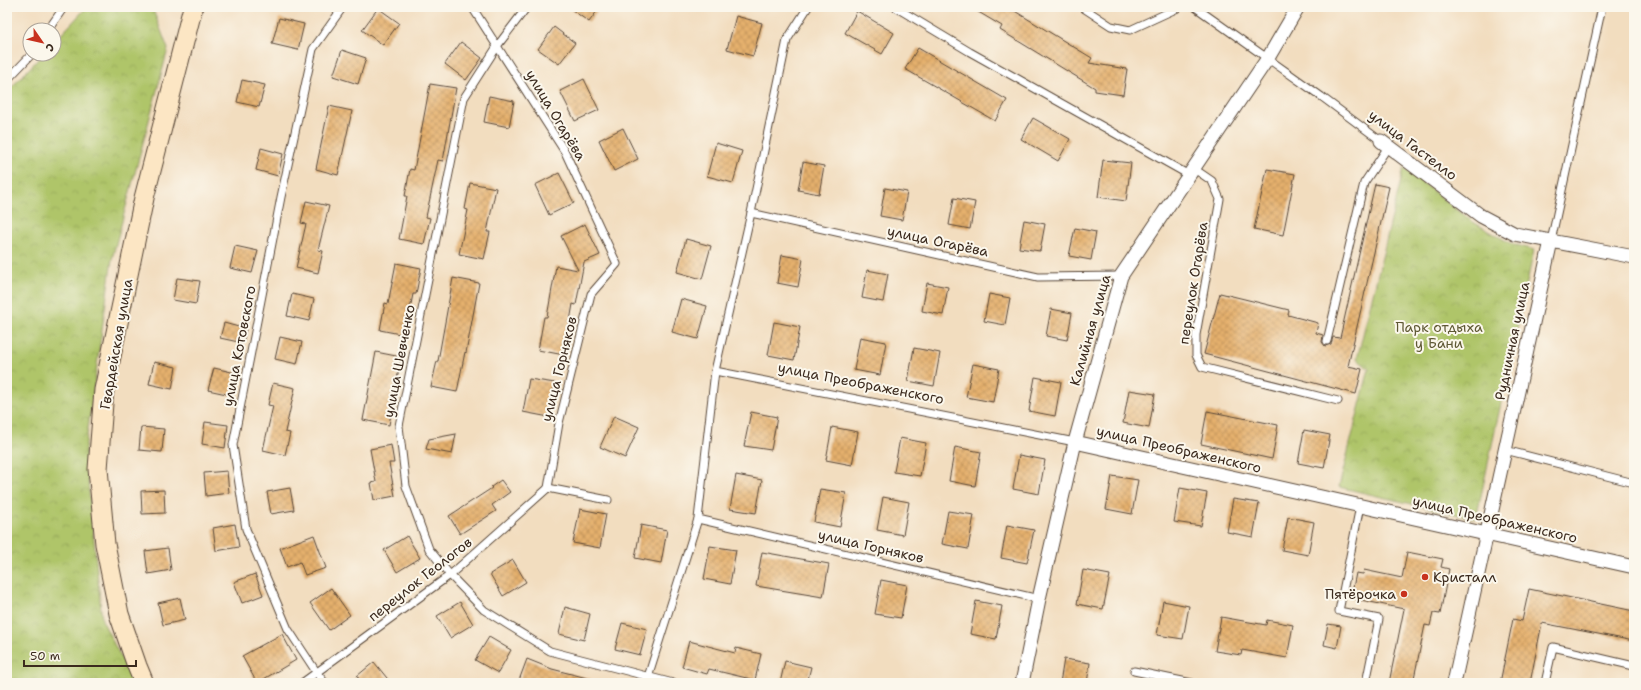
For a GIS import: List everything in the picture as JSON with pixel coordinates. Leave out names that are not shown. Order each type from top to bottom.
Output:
[{"type":"main road","name":"Гвардейская улица","points":[[144,683],[119,614],[105,544],[98,470],[104,390],[144,198],[193,7]]},
{"type":"street","name":"Калийная улица","points":[[1022,683],[1039,599],[1075,442],[1121,276],[1268,58],[1298,7]]},
{"type":"street","name":"улица Гастелло","points":[[1385,144],[1481,216],[1515,234],[1634,257]]},
{"type":"street","name":"Рудничная улица","points":[[1454,683],[1551,241]]},
{"type":"street","name":"улица Преображенского","points":[[1075,442],[1634,567]]},
{"type":"lane","points":[[54,22],[64,7]]},
{"type":"lane","name":"улица Котовского","points":[[325,683],[288,629],[246,529],[233,445],[281,197],[313,49],[343,7]]},
{"type":"lane","name":"улица Огарёва","points":[[472,7],[498,45],[565,152],[617,264]]},
{"type":"lane","name":"улица Шевченко","points":[[527,7],[498,45],[464,98],[399,426],[406,486],[429,549],[450,575],[484,610],[550,651],[647,680],[672,683]]},
{"type":"lane","points":[[647,680],[698,519],[715,371],[751,213],[787,40],[808,7]]},
{"type":"lane","name":"переулок Огарёва","points":[[894,7],[970,52],[1191,172],[1212,181],[1220,199],[1196,335],[1196,354],[1202,367],[1338,401]]},
{"type":"lane","points":[[1082,7],[1111,26],[1130,30],[1180,7]]},
{"type":"lane","name":"улица Гастелло","points":[[1195,7],[1268,58],[1385,144]]},
{"type":"lane","name":"Рудничная улица","points":[[1551,241],[1602,7]]},
{"type":"lane","points":[[7,80],[24,62]]},
{"type":"lane","points":[[1327,341],[1364,183],[1385,144]]},
{"type":"lane","name":"улица Огарёва","points":[[751,213],[1038,277],[1121,276]]},
{"type":"lane","name":"улица Горняков","points":[[548,488],[559,423],[591,294],[617,264]]},
{"type":"lane","name":"улица Преображенского","points":[[715,371],[1075,442]]},
{"type":"lane","points":[[1505,450],[1634,483]]},
{"type":"lane","points":[[548,488],[608,500]]},
{"type":"lane","name":"переулок Геологов","points":[[302,683],[450,575],[548,488]]},
{"type":"lane","points":[[1360,506],[1339,611],[1379,619],[1366,683]]},
{"type":"lane","name":"улица Горняков","points":[[698,519],[1039,599]]},
{"type":"lane","points":[[1545,683],[1553,647],[1634,666]]},
{"type":"lane","points":[[1134,671],[1192,683]]},
{"type":"green space","points":[[87,7],[152,7],[168,49],[112,259],[85,450],[102,620],[134,683],[7,683],[7,92],[35,62],[62,62],[62,34]]},
{"type":"green space","name":"Парк отдыха у Бани","points":[[1404,168],[1473,222],[1510,243],[1534,250],[1476,519],[1339,487],[1369,369],[1357,359]]},
{"type":"building","points":[[568,7],[600,7],[589,22]]},
{"type":"building","points":[[970,7],[1008,7],[1092,58],[1089,63],[1127,69],[1123,95],[1095,91],[1095,88],[1000,30],[1002,26]]},
{"type":"building","points":[[378,8],[399,23],[383,45],[362,30]]},
{"type":"building","points":[[857,11],[894,33],[882,54],[845,33]]},
{"type":"building","points":[[736,16],[762,23],[753,56],[727,49]]},
{"type":"building","points":[[279,18],[304,24],[298,50],[272,44]]},
{"type":"building","points":[[554,27],[575,43],[559,64],[538,49]]},
{"type":"building","points":[[461,42],[482,58],[466,80],[445,64]]},
{"type":"building","points":[[918,48],[1007,100],[995,121],[905,69]]},
{"type":"building","points":[[342,50],[366,58],[358,84],[333,76]]},
{"type":"building","points":[[584,79],[599,110],[575,121],[560,91]]},
{"type":"building","points":[[242,80],[265,85],[259,107],[237,102]]},
{"type":"building","points":[[430,84],[456,88],[443,161],[438,160],[426,217],[430,218],[424,244],[399,239],[407,196],[405,196],[410,169],[414,170]]},
{"type":"building","points":[[489,96],[514,101],[509,127],[484,122]]},
{"type":"building","points":[[329,106],[352,111],[338,175],[316,169]]},
{"type":"building","points":[[1033,118],[1070,139],[1058,161],[1021,139]]},
{"type":"building","points":[[623,128],[638,159],[614,171],[599,140]]},
{"type":"building","points":[[716,143],[742,151],[733,183],[707,176]]},
{"type":"building","points":[[261,148],[283,154],[278,176],[256,170]]},
{"type":"building","points":[[1103,160],[1131,163],[1126,201],[1098,197]]},
{"type":"building","points":[[803,162],[824,166],[819,194],[798,190]]},
{"type":"building","points":[[1267,169],[1295,174],[1283,235],[1254,229]]},
{"type":"building","points":[[559,173],[574,203],[549,215],[535,185]]},
{"type":"building","points":[[470,183],[496,188],[487,232],[490,232],[484,259],[459,254],[468,210],[465,209]]},
{"type":"building","points":[[1375,184],[1389,187],[1348,366],[1362,369],[1356,394],[1204,354],[1220,293],[1289,310],[1288,315],[1318,323],[1316,333],[1323,335],[1322,342],[1325,346],[1331,344],[1333,337],[1340,338]]},
{"type":"building","points":[[885,188],[907,192],[902,220],[880,216]]},
{"type":"building","points":[[954,198],[975,202],[970,229],[949,225]]},
{"type":"building","points":[[306,201],[329,206],[318,250],[323,251],[318,273],[296,268],[306,224],[301,223]]},
{"type":"building","points":[[1024,220],[1045,224],[1040,251],[1019,248]]},
{"type":"building","points":[[585,224],[600,255],[584,262],[576,305],[573,304],[564,355],[538,350],[544,317],[547,317],[556,266],[578,270],[561,236]]},
{"type":"building","points":[[1075,228],[1096,232],[1091,260],[1069,256]]},
{"type":"building","points":[[686,239],[711,246],[702,279],[677,272]]},
{"type":"building","points":[[235,246],[258,251],[252,273],[230,268]]},
{"type":"building","points":[[782,255],[803,259],[798,287],[777,283]]},
{"type":"building","points":[[396,263],[421,268],[416,294],[413,294],[405,335],[380,330],[385,303],[388,304]]},
{"type":"building","points":[[867,270],[888,274],[883,302],[862,298]]},
{"type":"building","points":[[177,278],[200,281],[196,304],[173,300]]},
{"type":"building","points":[[453,278],[479,283],[457,392],[431,387],[438,361]]},
{"type":"building","points":[[927,283],[948,287],[943,315],[922,311]]},
{"type":"building","points":[[292,294],[314,299],[309,321],[287,316]]},
{"type":"building","points":[[989,294],[1010,298],[1005,325],[984,321]]},
{"type":"building","points":[[681,299],[707,306],[698,339],[672,332]]},
{"type":"building","points":[[1051,309],[1072,313],[1067,340],[1046,336]]},
{"type":"building","points":[[774,322],[800,327],[794,360],[768,355]]},
{"type":"building","points":[[224,323],[246,329],[243,343],[220,338]]},
{"type":"building","points":[[280,337],[302,342],[297,364],[275,359]]},
{"type":"building","points":[[860,337],[886,342],[880,375],[854,370]]},
{"type":"building","points":[[914,348],[940,353],[934,386],[908,381]]},
{"type":"building","points":[[376,352],[401,357],[389,425],[363,420]]},
{"type":"building","points":[[154,362],[176,367],[172,389],[149,384]]},
{"type":"building","points":[[973,364],[999,369],[993,402],[966,397]]},
{"type":"building","points":[[214,368],[236,373],[231,395],[208,390]]},
{"type":"building","points":[[1035,377],[1061,382],[1055,416],[1029,411]]},
{"type":"building","points":[[529,379],[555,383],[549,417],[523,412]]},
{"type":"building","points":[[273,383],[295,388],[285,432],[290,433],[285,455],[263,450],[273,406],[268,405]]},
{"type":"building","points":[[1129,390],[1155,394],[1149,428],[1123,423]]},
{"type":"building","points":[[1207,411],[1278,425],[1272,459],[1201,444]]},
{"type":"building","points":[[751,412],[777,417],[771,450],[744,446]]},
{"type":"building","points":[[614,416],[639,427],[625,458],[600,447]]},
{"type":"building","points":[[205,422],[228,425],[225,448],[202,444]]},
{"type":"building","points":[[141,427],[164,429],[162,452],[139,450]]},
{"type":"building","points":[[832,427],[858,432],[852,465],[826,460]]},
{"type":"building","points":[[1304,430],[1330,435],[1324,468],[1298,463]]},
{"type":"building","points":[[456,434],[452,454],[426,449],[429,439]]},
{"type":"building","points":[[900,438],[926,443],[920,476],[894,472]]},
{"type":"building","points":[[391,445],[394,463],[389,463],[395,496],[374,500],[371,483],[376,482],[370,449]]},
{"type":"building","points":[[955,447],[981,452],[975,486],[949,481]]},
{"type":"building","points":[[1019,455],[1045,460],[1039,494],[1013,489]]},
{"type":"building","points":[[227,471],[229,493],[206,496],[204,473]]},
{"type":"building","points":[[736,475],[762,480],[756,513],[730,509]]},
{"type":"building","points":[[1112,476],[1138,480],[1132,514],[1106,509]]},
{"type":"building","points":[[501,480],[510,492],[492,505],[496,511],[460,534],[449,516],[492,488],[491,487]]},
{"type":"building","points":[[290,488],[294,510],[271,514],[267,492]]},
{"type":"building","points":[[1180,488],[1207,493],[1201,526],[1174,522]]},
{"type":"building","points":[[820,489],[846,493],[840,527],[814,522]]},
{"type":"building","points":[[164,490],[165,513],[142,514],[141,491]]},
{"type":"building","points":[[883,497],[909,502],[903,535],[877,530]]},
{"type":"building","points":[[1233,499],[1259,503],[1253,537],[1227,532]]},
{"type":"building","points":[[580,509],[606,514],[600,548],[573,543]]},
{"type":"building","points":[[948,511],[974,515],[968,549],[942,544]]},
{"type":"building","points":[[1288,517],[1314,522],[1308,555],[1282,550]]},
{"type":"building","points":[[235,524],[239,547],[216,551],[213,528]]},
{"type":"building","points":[[641,525],[667,530],[661,563],[635,558]]},
{"type":"building","points":[[1007,525],[1034,530],[1027,563],[1001,558]]},
{"type":"building","points":[[314,535],[326,568],[305,575],[300,562],[287,567],[280,548]]},
{"type":"building","points":[[407,536],[420,558],[397,572],[384,550]]},
{"type":"building","points":[[710,546],[736,550],[730,584],[704,579]]},
{"type":"building","points":[[168,548],[171,570],[148,574],[145,551]]},
{"type":"building","points":[[762,552],[829,564],[823,597],[756,586]]},
{"type":"building","points":[[1407,552],[1443,559],[1441,567],[1449,569],[1440,614],[1433,613],[1430,626],[1425,625],[1413,683],[1389,683],[1404,609],[1351,598],[1356,573],[1363,574],[1364,570],[1402,578]]},
{"type":"building","points":[[513,560],[526,582],[503,596],[490,574]]},
{"type":"building","points":[[1083,570],[1110,575],[1103,609],[1077,604]]},
{"type":"building","points":[[255,574],[263,595],[242,603],[234,582]]},
{"type":"building","points":[[881,580],[907,585],[901,618],[875,614]]},
{"type":"building","points":[[331,588],[350,615],[329,630],[310,603]]},
{"type":"building","points":[[1529,589],[1634,611],[1634,641],[1542,623],[1530,683],[1500,683],[1513,619],[1522,621]]},
{"type":"building","points":[[180,598],[185,620],[163,625],[158,603]]},
{"type":"building","points":[[976,601],[1002,606],[996,639],[970,634]]},
{"type":"building","points":[[1163,601],[1189,606],[1183,639],[1157,635]]},
{"type":"building","points":[[460,602],[473,624],[450,638],[437,616]]},
{"type":"building","points":[[565,607],[590,614],[584,640],[559,634]]},
{"type":"building","points":[[1221,617],[1266,625],[1267,620],[1293,625],[1287,658],[1242,650],[1241,655],[1215,651]]},
{"type":"building","points":[[622,623],[647,629],[640,655],[615,649]]},
{"type":"building","points":[[1328,624],[1341,626],[1337,648],[1324,645]]},
{"type":"building","points":[[282,634],[296,660],[257,683],[242,656]]},
{"type":"building","points":[[489,637],[511,650],[498,673],[475,660]]},
{"type":"building","points":[[689,641],[735,653],[736,648],[761,654],[755,680],[709,669],[707,674],[682,667]]},
{"type":"building","points":[[527,659],[552,669],[591,679],[591,683],[518,683]]},
{"type":"building","points":[[1064,659],[1090,663],[1087,683],[1060,683]]},
{"type":"building","points":[[785,661],[811,667],[807,683],[780,683]]},
{"type":"building","points":[[374,662],[391,683],[362,683],[357,676]]},
{"type":"place","name":"Кристалл","points":[[1425,577]]},
{"type":"place","name":"Пятёрочка","points":[[1404,594]]}]
